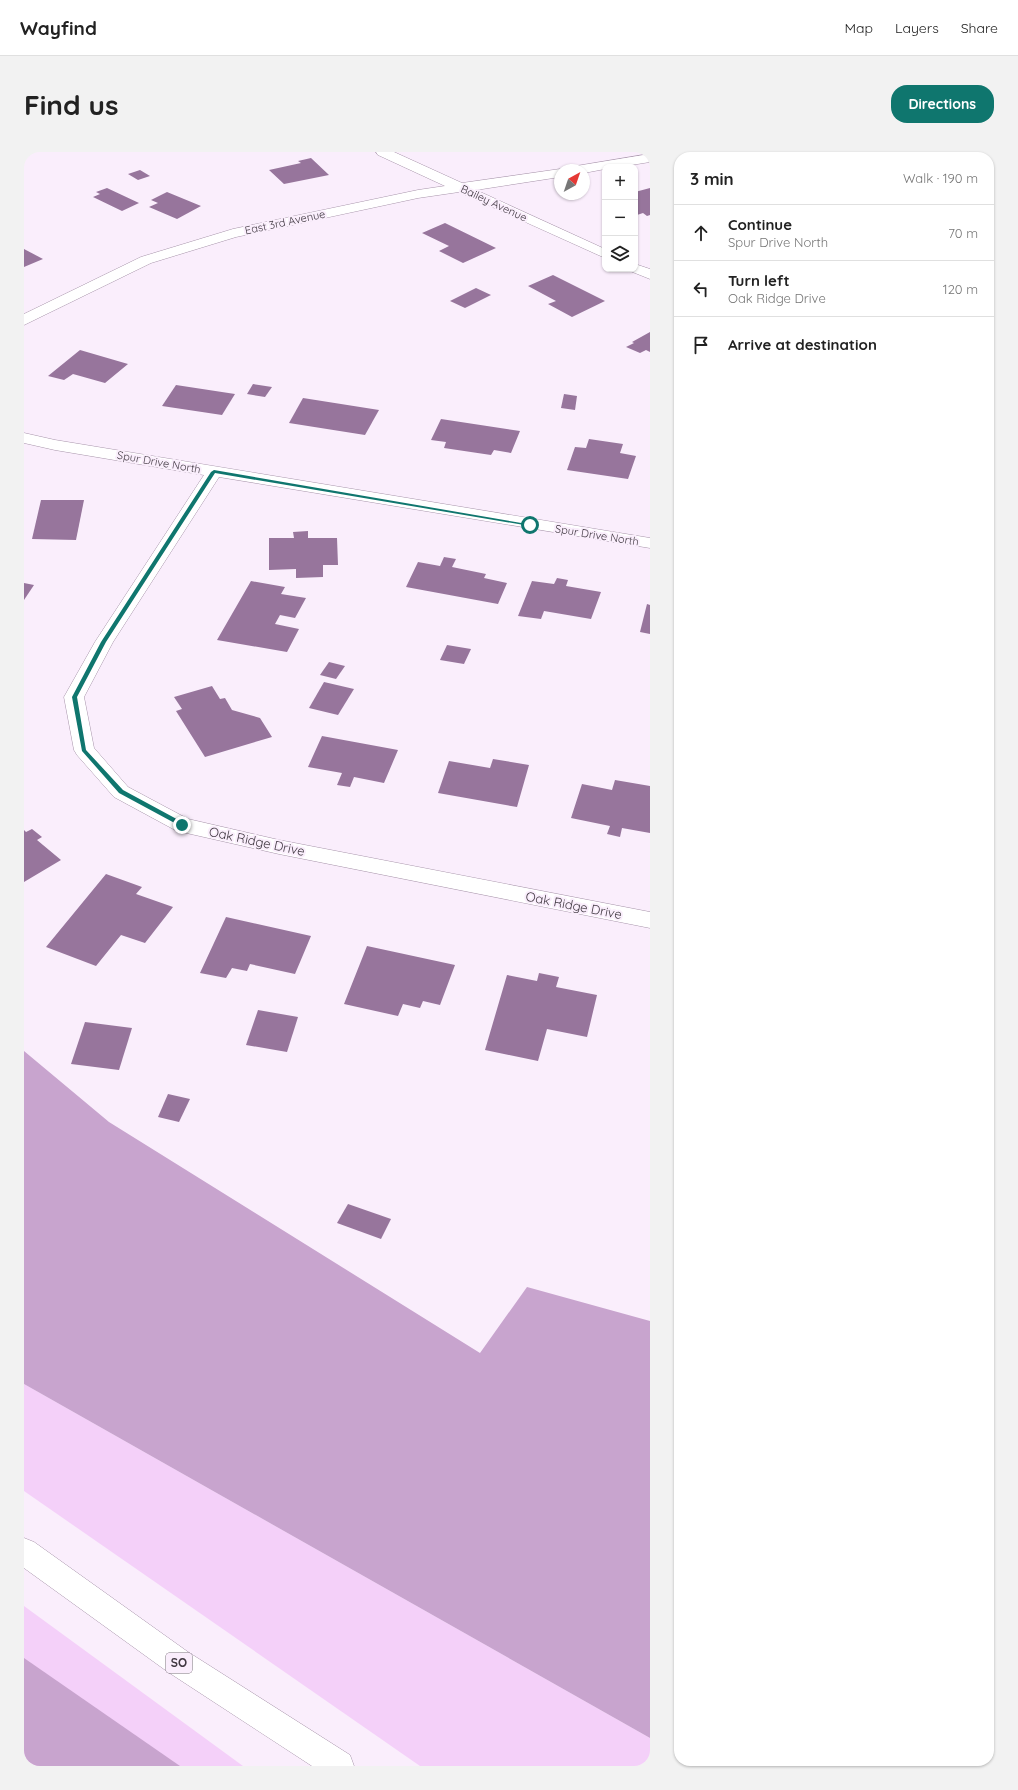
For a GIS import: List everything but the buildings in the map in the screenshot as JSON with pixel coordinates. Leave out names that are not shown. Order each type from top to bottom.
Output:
[{"type":"main road","name":"Bailey Avenue","points":[[382,152],[602,253]]},
{"type":"main road","points":[[590,168],[650,158]]},
{"type":"main road","name":"East 3rd Avenue","points":[[24,320],[146,260],[226,235],[418,194],[554,174]]},
{"type":"main road","points":[[638,269],[650,275]]},
{"type":"main road","name":"Spur Drive North","points":[[24,438],[55,445],[214,472],[650,543]]},
{"type":"main road","name":"Oak Ridge Drive","points":[[214,472],[104,642],[74,697],[84,750],[121,792],[182,825],[279,847],[650,920]]},
{"type":"main road","name":"SO","points":[[24,1552],[178,1662],[339,1766]]},
{"type":"shaded area","points":[[24,1051],[109,1122],[480,1353],[527,1287],[650,1321],[650,1738],[24,1384]]},
{"type":"shaded area","points":[[24,1384],[650,1738],[650,1766],[420,1766],[24,1491]]},
{"type":"shaded area","points":[[24,1606],[243,1766],[24,1766]]},
{"type":"shaded area","points":[[24,1658],[180,1766],[24,1766]]},
{"type":"route","points":[[182,825],[121,792],[84,750],[74,697],[104,642],[214,472],[530,525]]}]
